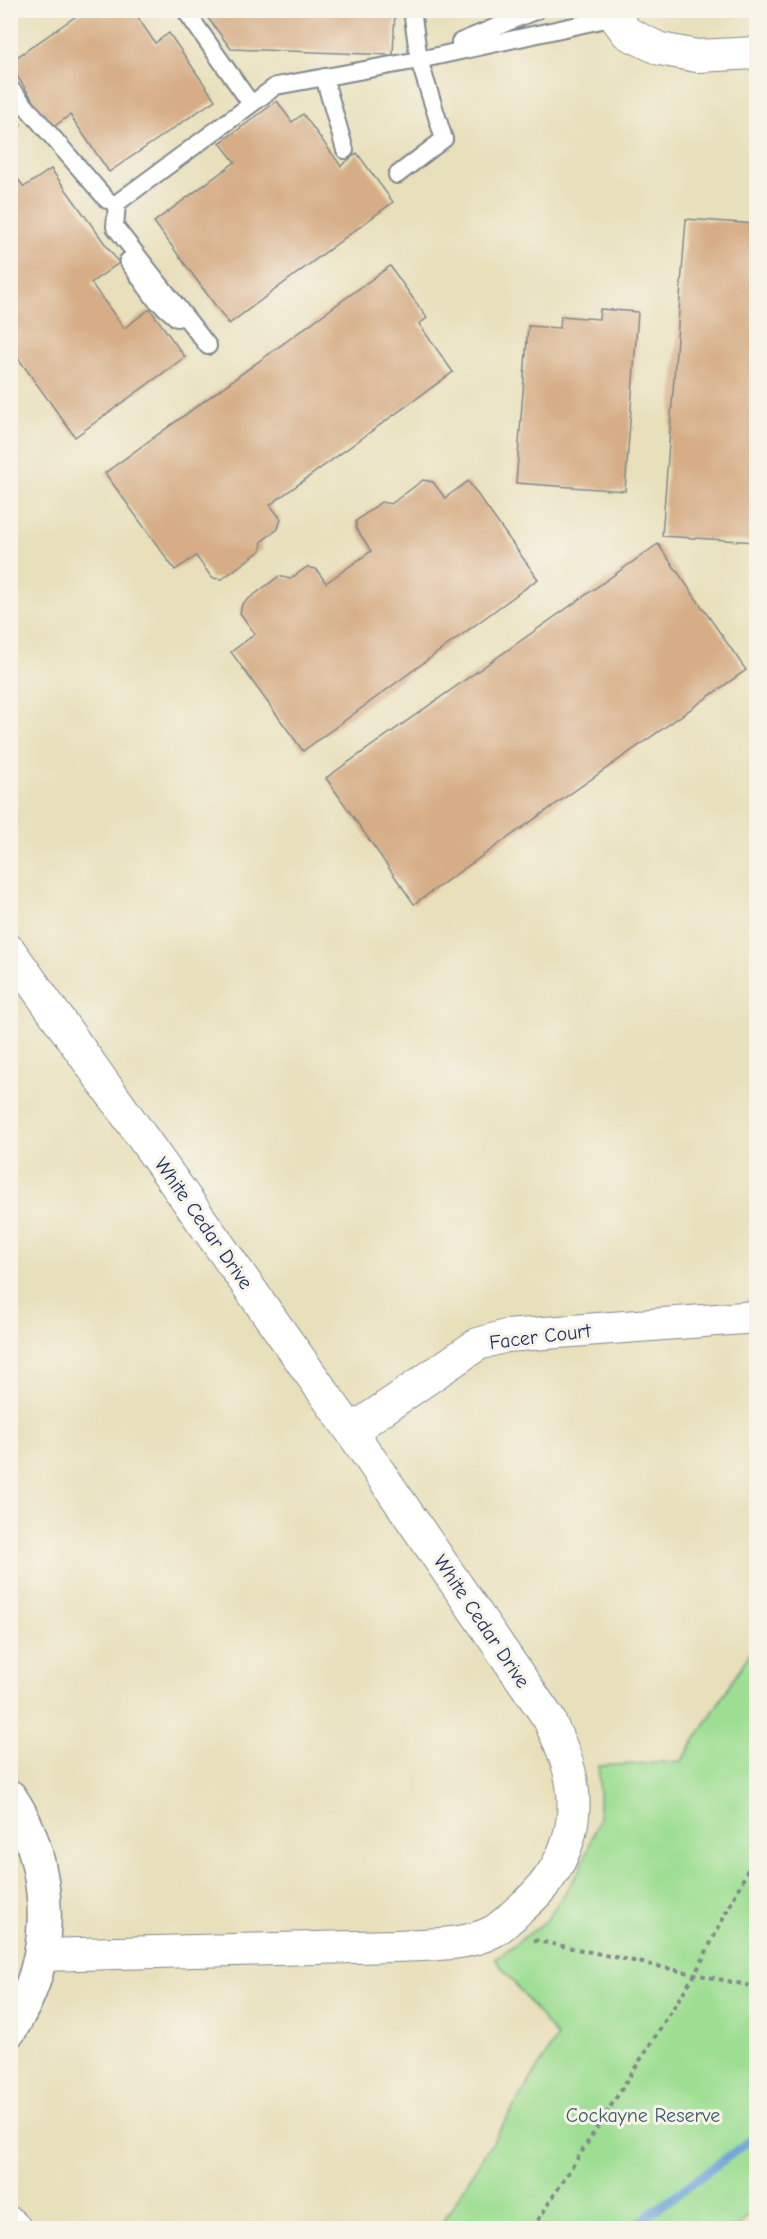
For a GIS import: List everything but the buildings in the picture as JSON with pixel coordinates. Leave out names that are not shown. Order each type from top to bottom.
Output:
[{"type":"street","points":[[612,14],[627,33],[660,49],[697,56],[756,53]]},
{"type":"street","name":"White Cedar Drive","points":[[10,951],[81,1047],[351,1431],[549,1719],[566,1757],[572,1784],[574,1810],[572,1832],[565,1852],[549,1878],[532,1899],[493,1931],[473,1938],[447,1943],[393,1946],[41,1955]]},
{"type":"street","name":"Facer Court","points":[[351,1431],[478,1344],[506,1336],[756,1317]]},
{"type":"street","points":[[10,1797],[32,1837],[39,1863],[43,1914],[41,1955],[24,2006],[10,2030]]},
{"type":"street","points":[[10,2223],[15,2229]]},
{"type":"lane","points":[[185,10],[248,98]]},
{"type":"lane","points":[[397,175],[444,139],[419,60],[412,10]]},
{"type":"lane","points":[[106,200],[272,80],[419,60],[537,10]]},
{"type":"lane","points":[[10,88],[106,200],[108,231],[154,299],[208,346],[115,227],[117,203],[276,86],[419,60],[612,14]]},
{"type":"lane","points":[[324,77],[345,150]]},
{"type":"path","points":[[533,2229],[695,1974],[756,1854]]},
{"type":"path","points":[[493,1931],[756,1987]]},
{"type":"green space","name":"Cockayne Reserve","points":[[756,1643],[756,2206],[738,2228],[439,2228],[557,2037],[495,1959],[546,1921],[580,1870],[599,1819],[599,1766],[682,1761]]},
{"type":"waterway","points":[[631,2228],[756,2136]]}]
